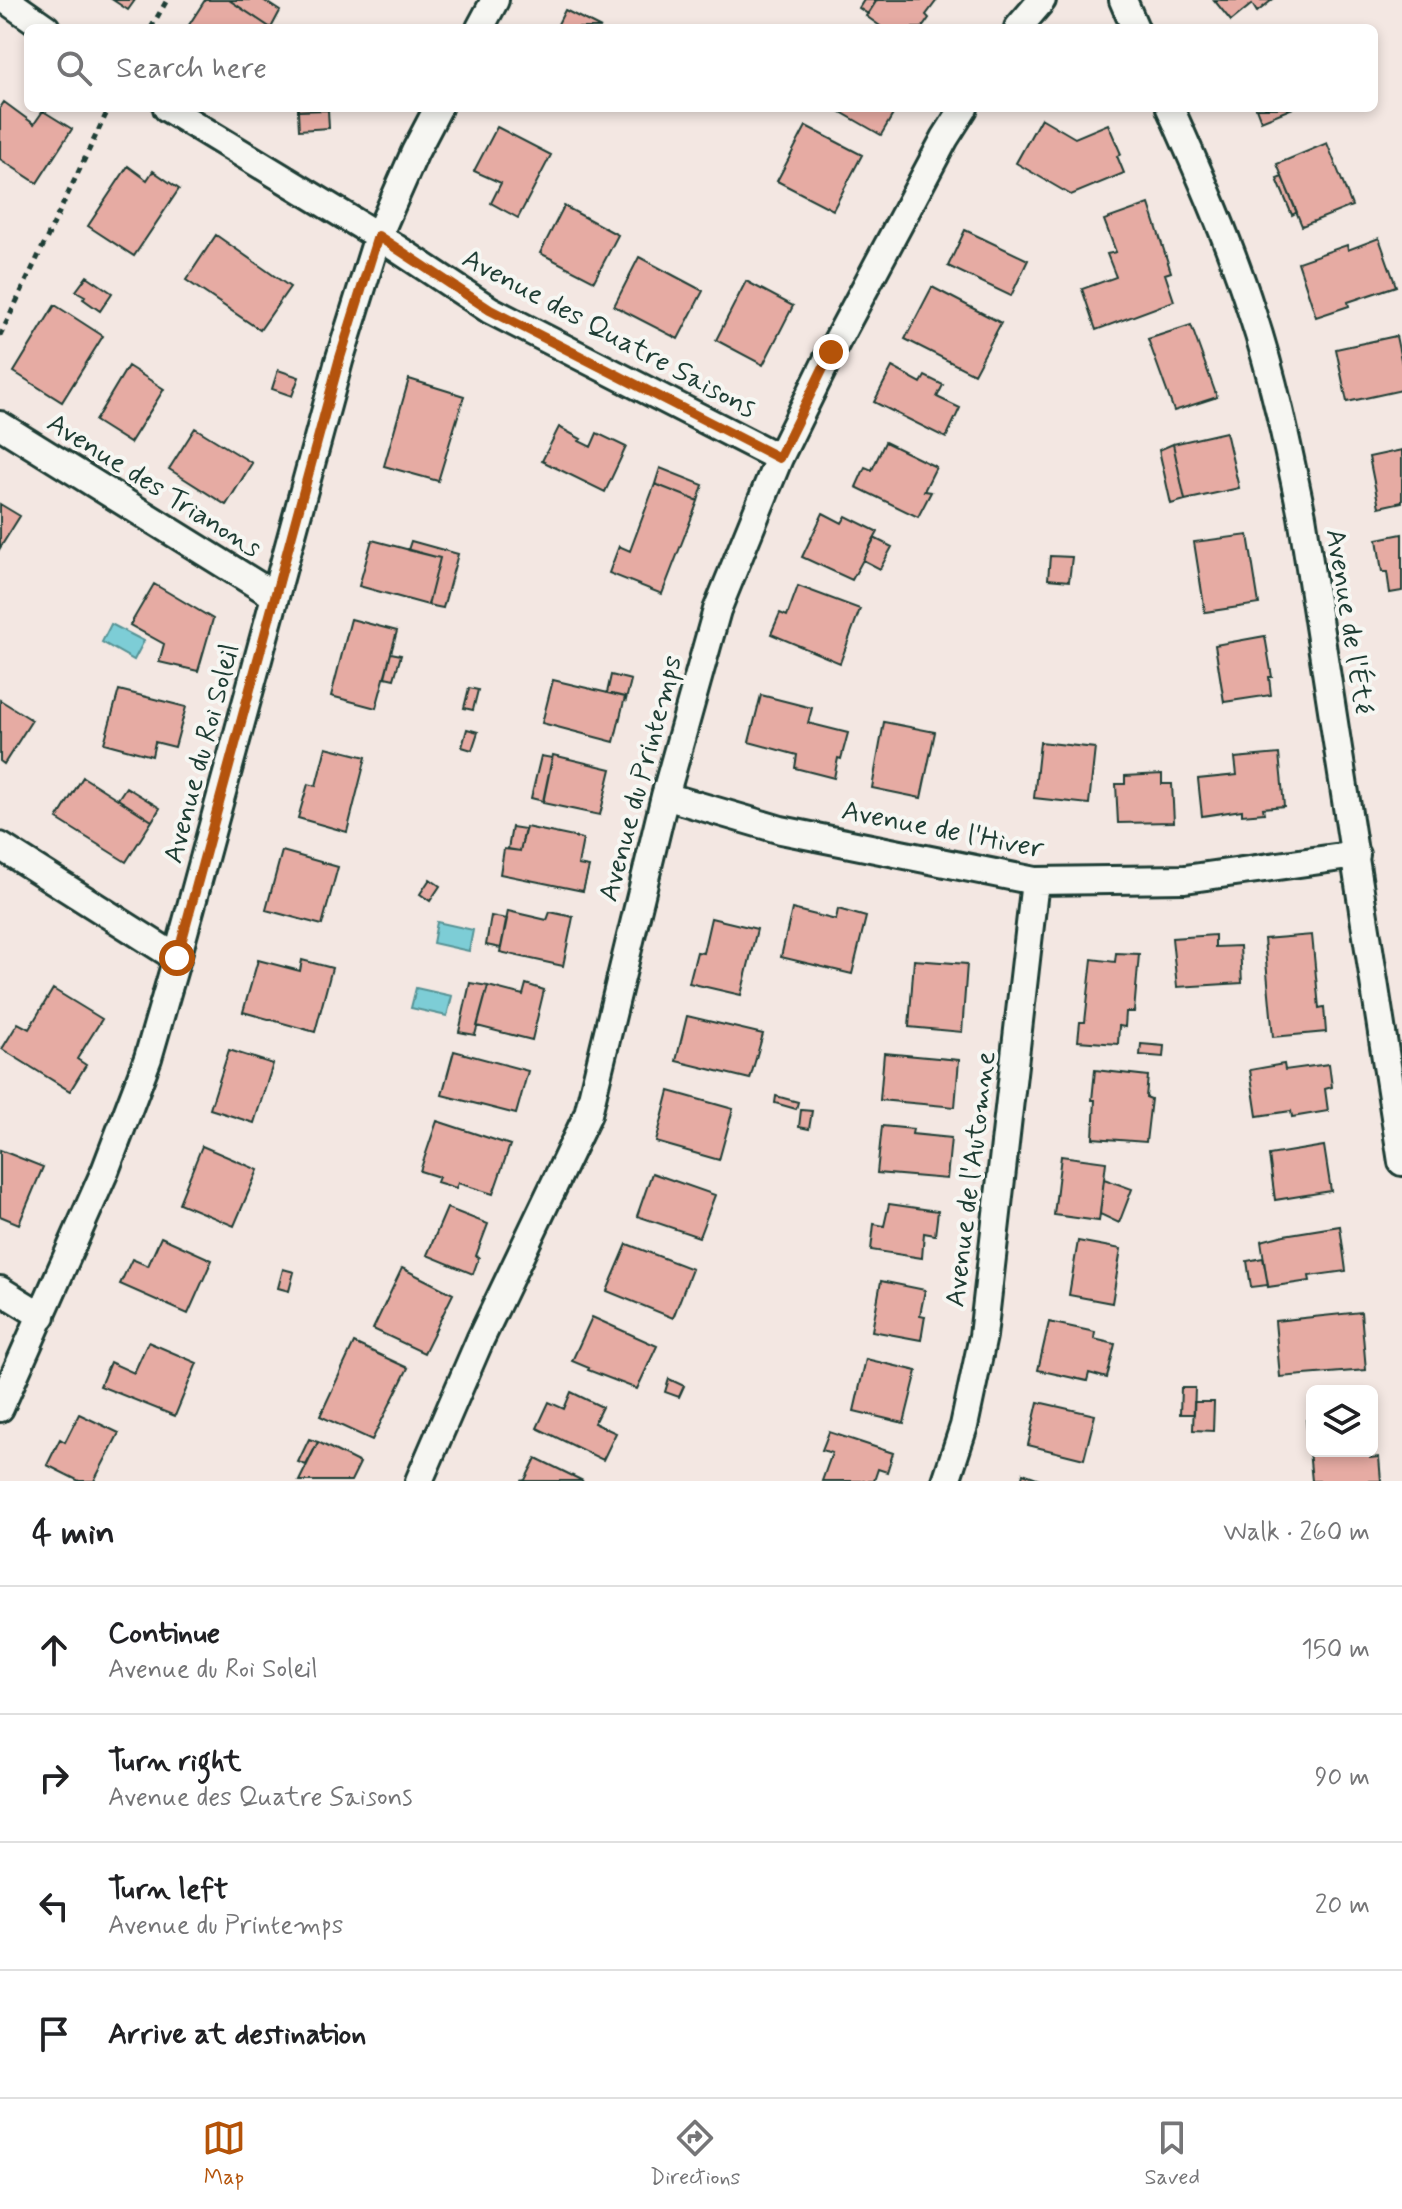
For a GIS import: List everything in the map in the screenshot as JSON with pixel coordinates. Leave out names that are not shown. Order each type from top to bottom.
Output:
[{"type":"street","points":[[6,0],[40,24]]},
{"type":"street","points":[[482,24],[495,0]]},
{"type":"street","points":[[1021,24],[1042,0]]},
{"type":"street","points":[[1123,0],[1133,24]]},
{"type":"street","name":"Avenue des Quatre Saisons","points":[[174,112],[378,236],[490,310],[779,458]]},
{"type":"street","name":"Avenue du Roi Soleil","points":[[0,1408],[42,1316],[148,1058],[339,361],[378,236],[436,112]]},
{"type":"street","name":"Avenue du Printemps","points":[[419,1481],[480,1340],[588,1114],[665,796],[717,610],[779,458],[831,352],[961,112]]},
{"type":"street","name":"Avenue de l'Été","points":[[1172,112],[1212,203],[1252,313],[1282,421],[1302,516],[1402,1162]]},
{"type":"street","name":"Avenue des Trianons","points":[[0,425],[275,596]]},
{"type":"street","name":"Avenue de l'Hiver","points":[[665,796],[781,830],[1035,881],[1185,879],[1356,855]]},
{"type":"street","points":[[0,846],[177,958]]},
{"type":"street","name":"Avenue de l'Automne","points":[[946,1481],[964,1426],[983,1336],[1035,881]]},
{"type":"street","points":[[0,1290],[42,1316]]},
{"type":"path","points":[[153,24],[167,0]]},
{"type":"path","points":[[0,336],[107,112]]},
{"type":"water","points":[[111,624],[144,641],[134,660],[102,642]]},
{"type":"water","points":[[437,922],[473,930],[469,951],[433,943]]},
{"type":"water","points":[[416,988],[452,996],[447,1016],[411,1008]]},
{"type":"building","points":[[113,0],[135,0],[128,10]]},
{"type":"building","points":[[205,0],[229,0],[265,24],[190,24]]},
{"type":"building","points":[[229,0],[263,0],[280,11],[273,24],[265,24]]},
{"type":"building","points":[[864,0],[877,0],[868,14],[859,8]]},
{"type":"building","points":[[877,0],[937,0],[926,15],[929,18],[925,24],[877,24],[866,16]]},
{"type":"building","points":[[1214,0],[1272,0],[1257,12],[1252,4],[1231,21]]},
{"type":"building","points":[[565,10],[593,24],[558,24]]},
{"type":"building","points":[[4,102],[34,124],[45,112],[72,129],[37,183],[0,159],[0,108]]},
{"type":"building","points":[[298,112],[328,112],[329,128],[299,130]]},
{"type":"building","points":[[841,112],[894,112],[881,135]]},
{"type":"building","points":[[1258,112],[1283,112],[1261,121]]},
{"type":"building","points":[[1041,118],[1075,138],[1108,124],[1121,154],[1117,156],[1124,173],[1071,195],[1016,163]]},
{"type":"building","points":[[806,126],[862,155],[833,210],[777,181]]},
{"type":"building","points":[[497,127],[551,155],[518,218],[491,203],[501,183],[474,171]]},
{"type":"building","points":[[1327,143],[1352,206],[1302,226],[1277,164]]},
{"type":"building","points":[[128,166],[147,180],[153,171],[179,189],[134,256],[88,226]]},
{"type":"building","points":[[1282,177],[1297,212],[1292,215],[1277,179]]},
{"type":"building","points":[[1149,204],[1171,272],[1165,274],[1174,301],[1096,330],[1082,289],[1116,277],[1107,254],[1116,252],[1104,220]]},
{"type":"building","points":[[564,206],[618,235],[594,281],[540,253]]},
{"type":"building","points":[[965,230],[1028,260],[1011,296],[948,266]]},
{"type":"building","points":[[216,235],[290,287],[260,330],[186,280]]},
{"type":"building","points":[[1379,238],[1396,286],[1348,302],[1349,306],[1316,317],[1298,262],[1347,245],[1348,250]]},
{"type":"building","points":[[639,257],[703,291],[678,339],[614,306]]},
{"type":"building","points":[[87,276],[112,293],[100,311],[76,291]]},
{"type":"building","points":[[746,281],[793,306],[763,365],[716,340]]},
{"type":"building","points":[[932,287],[1001,323],[974,374],[905,339]]},
{"type":"building","points":[[55,305],[103,336],[62,402],[14,372]]},
{"type":"building","points":[[1191,325],[1217,397],[1174,411],[1148,339]]},
{"type":"building","points":[[1396,336],[1402,364],[1402,390],[1347,402],[1336,349]]},
{"type":"building","points":[[128,366],[164,389],[130,443],[95,421]]},
{"type":"building","points":[[892,367],[921,383],[925,376],[943,385],[937,397],[960,408],[946,438],[874,402]]},
{"type":"building","points":[[278,370],[299,377],[292,396],[272,389]]},
{"type":"building","points":[[409,379],[464,396],[438,481],[384,466]]},
{"type":"building","points":[[559,427],[591,447],[597,433],[626,447],[605,492],[542,461]]},
{"type":"building","points":[[195,428],[252,463],[226,505],[169,469]]},
{"type":"building","points":[[1226,432],[1239,488],[1185,500],[1173,444]]},
{"type":"building","points":[[885,442],[936,467],[924,491],[931,492],[918,517],[856,487],[865,467],[872,470]]},
{"type":"building","points":[[1173,444],[1185,500],[1171,504],[1159,450]]},
{"type":"building","points":[[1402,450],[1402,502],[1379,507],[1369,457]]},
{"type":"building","points":[[660,468],[703,485],[698,501],[655,484]]},
{"type":"building","points":[[655,484],[698,501],[662,594],[609,573],[619,546],[630,551]]},
{"type":"building","points":[[0,504],[20,516],[0,548]]},
{"type":"building","points":[[823,513],[842,523],[846,516],[878,532],[852,580],[802,557]]},
{"type":"building","points":[[1402,534],[1402,591],[1390,593],[1387,572],[1382,572],[1377,539]]},
{"type":"building","points":[[1248,535],[1259,604],[1205,612],[1194,542]]},
{"type":"building","points":[[874,538],[892,547],[880,569],[863,560]]},
{"type":"building","points":[[372,540],[440,558],[428,605],[359,586]]},
{"type":"building","points":[[411,541],[458,554],[443,608],[428,605],[440,558],[408,550]]},
{"type":"building","points":[[1050,556],[1072,557],[1069,581],[1048,579]]},
{"type":"building","points":[[154,584],[213,619],[198,671],[159,662],[164,644],[130,625]]},
{"type":"building","points":[[798,586],[860,609],[840,663],[771,634],[780,613],[787,616]]},
{"type":"building","points":[[351,619],[397,631],[376,708],[331,696]]},
{"type":"building","points":[[1265,636],[1272,677],[1269,677],[1271,695],[1224,702],[1215,645]]},
{"type":"building","points":[[391,653],[401,655],[394,679],[385,677]]},
{"type":"building","points":[[611,675],[631,680],[626,700],[625,697],[607,693]]},
{"type":"building","points":[[553,680],[625,697],[614,742],[542,723]]},
{"type":"building","points":[[469,688],[478,690],[473,710],[464,708]]},
{"type":"building","points":[[119,690],[186,707],[175,747],[155,742],[152,756],[104,743]]},
{"type":"building","points":[[761,695],[812,708],[808,723],[848,733],[834,778],[795,768],[797,755],[749,742]]},
{"type":"building","points":[[0,700],[32,720],[4,764],[0,761]]},
{"type":"building","points":[[884,722],[935,732],[921,798],[872,788]]},
{"type":"building","points":[[467,729],[478,732],[472,750],[462,747]]},
{"type":"building","points":[[1040,742],[1095,748],[1089,804],[1034,798]]},
{"type":"building","points":[[326,747],[366,757],[347,832],[298,818],[308,784],[316,786]]},
{"type":"building","points":[[1279,754],[1284,806],[1263,808],[1264,813],[1242,815],[1242,810],[1202,816],[1198,779],[1237,775],[1235,758]]},
{"type":"building","points":[[553,755],[611,769],[600,815],[543,803]]},
{"type":"building","points":[[541,756],[552,758],[543,801],[531,798]]},
{"type":"building","points":[[1162,774],[1162,784],[1172,784],[1174,822],[1118,823],[1116,784],[1125,784],[1125,776]]},
{"type":"building","points":[[83,777],[152,821],[126,862],[57,819]]},
{"type":"building","points":[[126,787],[160,808],[152,821],[118,799]]},
{"type":"building","points":[[512,827],[525,829],[520,851],[508,849]]},
{"type":"building","points":[[526,827],[583,839],[578,865],[589,867],[583,891],[500,874],[504,849],[520,851]]},
{"type":"building","points":[[282,851],[338,867],[322,925],[266,910]]},
{"type":"building","points":[[430,879],[440,886],[430,901],[420,894]]},
{"type":"building","points":[[792,909],[836,920],[838,909],[866,917],[852,974],[781,957]]},
{"type":"building","points":[[508,911],[547,920],[550,912],[573,917],[563,966],[500,952]]},
{"type":"building","points":[[491,916],[507,919],[501,948],[486,945]]},
{"type":"building","points":[[711,918],[757,929],[741,995],[689,983],[697,952],[703,953]]},
{"type":"building","points":[[1215,935],[1215,947],[1240,946],[1242,983],[1177,987],[1172,938]]},
{"type":"building","points":[[1312,935],[1319,1008],[1324,1007],[1326,1032],[1273,1037],[1264,939]]},
{"type":"building","points":[[1116,953],[1139,954],[1134,1012],[1126,1012],[1125,1027],[1119,1026],[1118,1044],[1078,1041],[1080,1022],[1085,1022],[1092,959],[1115,962]]},
{"type":"building","points":[[258,960],[300,971],[302,960],[332,968],[315,1032],[243,1012]]},
{"type":"building","points":[[914,960],[967,964],[962,1032],[909,1027]]},
{"type":"building","points":[[470,983],[488,986],[475,1035],[459,1032]]},
{"type":"building","points":[[526,984],[544,990],[532,1040],[477,1026],[488,986],[523,995]]},
{"type":"building","points":[[53,989],[102,1019],[77,1059],[86,1065],[70,1091],[2,1049],[18,1023],[29,1029]]},
{"type":"building","points":[[687,1016],[763,1034],[750,1079],[676,1061]]},
{"type":"building","points":[[1141,1044],[1164,1046],[1163,1057],[1140,1055]]},
{"type":"building","points":[[229,1050],[273,1064],[254,1123],[210,1109]]},
{"type":"building","points":[[454,1051],[528,1071],[516,1114],[442,1095]]},
{"type":"building","points":[[884,1053],[959,1060],[955,1107],[880,1100]]},
{"type":"building","points":[[1284,1064],[1285,1070],[1329,1064],[1332,1087],[1325,1089],[1328,1111],[1292,1117],[1291,1111],[1257,1116],[1250,1070]]},
{"type":"building","points":[[1095,1070],[1148,1076],[1146,1097],[1151,1099],[1146,1142],[1093,1138]]},
{"type":"building","points":[[669,1091],[733,1109],[719,1160],[656,1142]]},
{"type":"building","points":[[776,1096],[798,1102],[796,1109],[775,1103]]},
{"type":"building","points":[[801,1110],[812,1111],[809,1129],[799,1127]]},
{"type":"building","points":[[437,1121],[510,1145],[493,1194],[458,1183],[456,1188],[437,1182],[439,1177],[420,1171]]},
{"type":"building","points":[[882,1126],[913,1129],[912,1134],[951,1138],[947,1179],[877,1173]]},
{"type":"building","points":[[202,1146],[258,1170],[234,1226],[179,1203]]},
{"type":"building","points":[[1324,1146],[1331,1191],[1275,1200],[1269,1155]]},
{"type":"building","points":[[0,1150],[43,1167],[19,1224],[0,1216]]},
{"type":"building","points":[[1061,1156],[1106,1162],[1099,1221],[1054,1215]]},
{"type":"building","points":[[652,1173],[715,1195],[699,1237],[637,1216]]},
{"type":"building","points":[[1104,1179],[1132,1189],[1119,1223],[1100,1214]]},
{"type":"building","points":[[889,1204],[938,1211],[935,1235],[924,1233],[922,1258],[871,1250],[874,1224],[884,1226]]},
{"type":"building","points":[[447,1208],[488,1224],[473,1274],[427,1255]]},
{"type":"building","points":[[1340,1226],[1346,1271],[1309,1276],[1310,1281],[1268,1287],[1261,1241]]},
{"type":"building","points":[[161,1237],[212,1260],[188,1314],[120,1284],[132,1259],[148,1266]]},
{"type":"building","points":[[1078,1241],[1121,1249],[1112,1303],[1069,1295]]},
{"type":"building","points":[[627,1244],[692,1269],[673,1318],[607,1291]]},
{"type":"building","points":[[1263,1258],[1268,1285],[1251,1287],[1247,1261]]},
{"type":"building","points":[[402,1268],[453,1294],[424,1353],[373,1329]]},
{"type":"building","points":[[283,1269],[294,1272],[289,1291],[278,1288]]},
{"type":"building","points":[[881,1281],[925,1290],[920,1315],[925,1316],[921,1340],[872,1331]]},
{"type":"building","points":[[1361,1312],[1366,1370],[1280,1377],[1275,1321]]},
{"type":"building","points":[[592,1317],[657,1346],[637,1389],[572,1361]]},
{"type":"building","points":[[1049,1322],[1095,1332],[1094,1339],[1115,1344],[1107,1378],[1089,1373],[1087,1381],[1038,1370]]},
{"type":"building","points":[[148,1342],[197,1363],[175,1416],[100,1386],[110,1362],[134,1373]]},
{"type":"building","points":[[354,1343],[408,1368],[372,1440],[320,1416]]},
{"type":"building","points":[[866,1359],[917,1371],[904,1423],[854,1411]]},
{"type":"building","points":[[669,1379],[684,1386],[679,1397],[665,1392]]},
{"type":"building","points":[[1181,1388],[1195,1388],[1194,1414],[1180,1414]]},
{"type":"building","points":[[571,1392],[602,1407],[594,1423],[616,1433],[603,1460],[537,1428],[549,1402],[564,1409]]},
{"type":"building","points":[[1038,1402],[1095,1415],[1084,1459],[1028,1445]]},
{"type":"building","points":[[1194,1402],[1214,1402],[1213,1431],[1193,1430]]},
{"type":"building","points":[[79,1414],[119,1433],[94,1481],[79,1481],[47,1465],[60,1439],[65,1442]]},
{"type":"building","points":[[829,1432],[893,1453],[887,1472],[878,1469],[874,1481],[822,1481],[832,1453],[822,1450]]},
{"type":"building","points":[[309,1439],[318,1442],[306,1465],[298,1462]]},
{"type":"building","points":[[318,1442],[360,1463],[351,1481],[299,1481]]},
{"type":"building","points":[[1310,1457],[1379,1457],[1381,1481],[1312,1481]]},
{"type":"building","points":[[536,1458],[583,1481],[521,1481],[525,1480]]},
{"type":"building","points":[[1023,1473],[1045,1481],[1021,1481]]},
{"type":"route","points":[[177,958],[339,361],[378,236],[490,310],[779,458],[831,352]]}]
